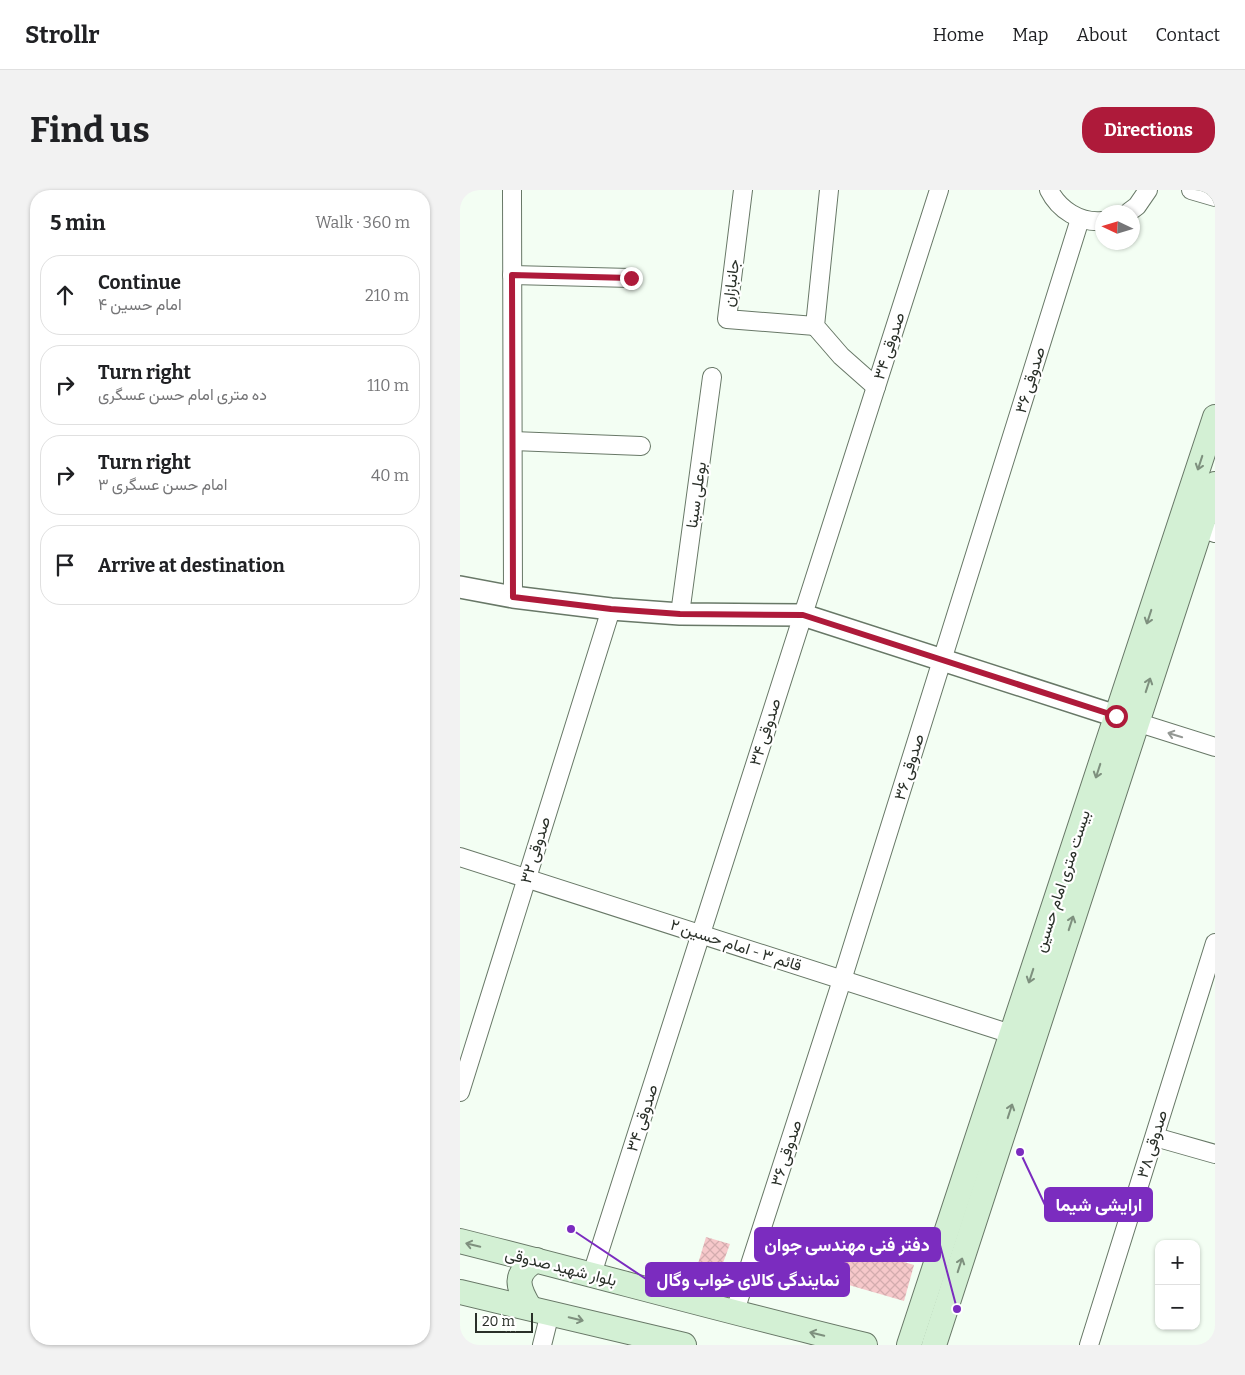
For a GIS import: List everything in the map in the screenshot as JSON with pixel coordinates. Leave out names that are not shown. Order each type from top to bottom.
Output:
[{"type":"main road","name":"بیست متری امام حسین","points":[[934,1345],[1126,719],[1215,417]]},
{"type":"main road","name":"بیست متری امام حسین","points":[[909,1345],[1011,1034],[1126,719],[1208,530],[1215,484]]},
{"type":"main road","name":"بلوار شهید صدوقی","points":[[460,1241],[592,1274],[734,1314],[864,1345]]},
{"type":"main road","points":[[536,1260],[524,1268],[519,1280],[522,1295],[540,1310]]},
{"type":"main road","points":[[460,1292],[684,1345]]},
{"type":"street","points":[[512,190],[513,597]]},
{"type":"street","name":"جانبازان","points":[[743,190],[727,319],[815,326]]},
{"type":"street","points":[[829,190],[815,326],[841,356],[876,387]]},
{"type":"street","name":"صدوقی ۳۴","points":[[592,1274],[939,190]]},
{"type":"street","points":[[1049,190],[1065,210],[1080,219],[1095,220]]},
{"type":"street","points":[[1139,205],[1148,190]]},
{"type":"street","points":[[1191,190],[1215,197]]},
{"type":"street","name":"صدوقی ۳۶","points":[[734,1314],[842,980],[1080,219]]},
{"type":"street","points":[[512,275],[631,278]]},
{"type":"street","name":"بوعلی سینا","points":[[680,614],[712,377]]},
{"type":"street","points":[[513,442],[641,446]]},
{"type":"street","points":[[460,587],[513,597],[611,609],[680,614],[803,615],[1215,747]]},
{"type":"street","name":"صدوقی ۳۲","points":[[460,1092],[611,609]]},
{"type":"street","name":"قائم ۳ - امام حسین ۲","points":[[460,857],[1011,1034]]},
{"type":"street","name":"صدوقی ۳۸","points":[[1089,1345],[1215,943]]},
{"type":"street","points":[[1155,1137],[1215,1154]]},
{"type":"street","points":[[540,1310],[542,1345]]},
{"type":"building","points":[[706,1237],[730,1244],[713,1290],[692,1284]]},
{"type":"building","points":[[846,1244],[914,1265],[904,1301],[835,1281]]},
{"type":"place","name":"ارایشی شیما","points":[[1020,1152]]},
{"type":"place","name":"نمایندگی کالای خواب وگال","points":[[571,1229]]},
{"type":"place","name":"دفتر فنی مهندسی جوان","points":[[957,1309]]},
{"type":"route","points":[[631,278],[512,275],[513,597],[611,609],[680,614],[803,615],[1116,716]]}]
